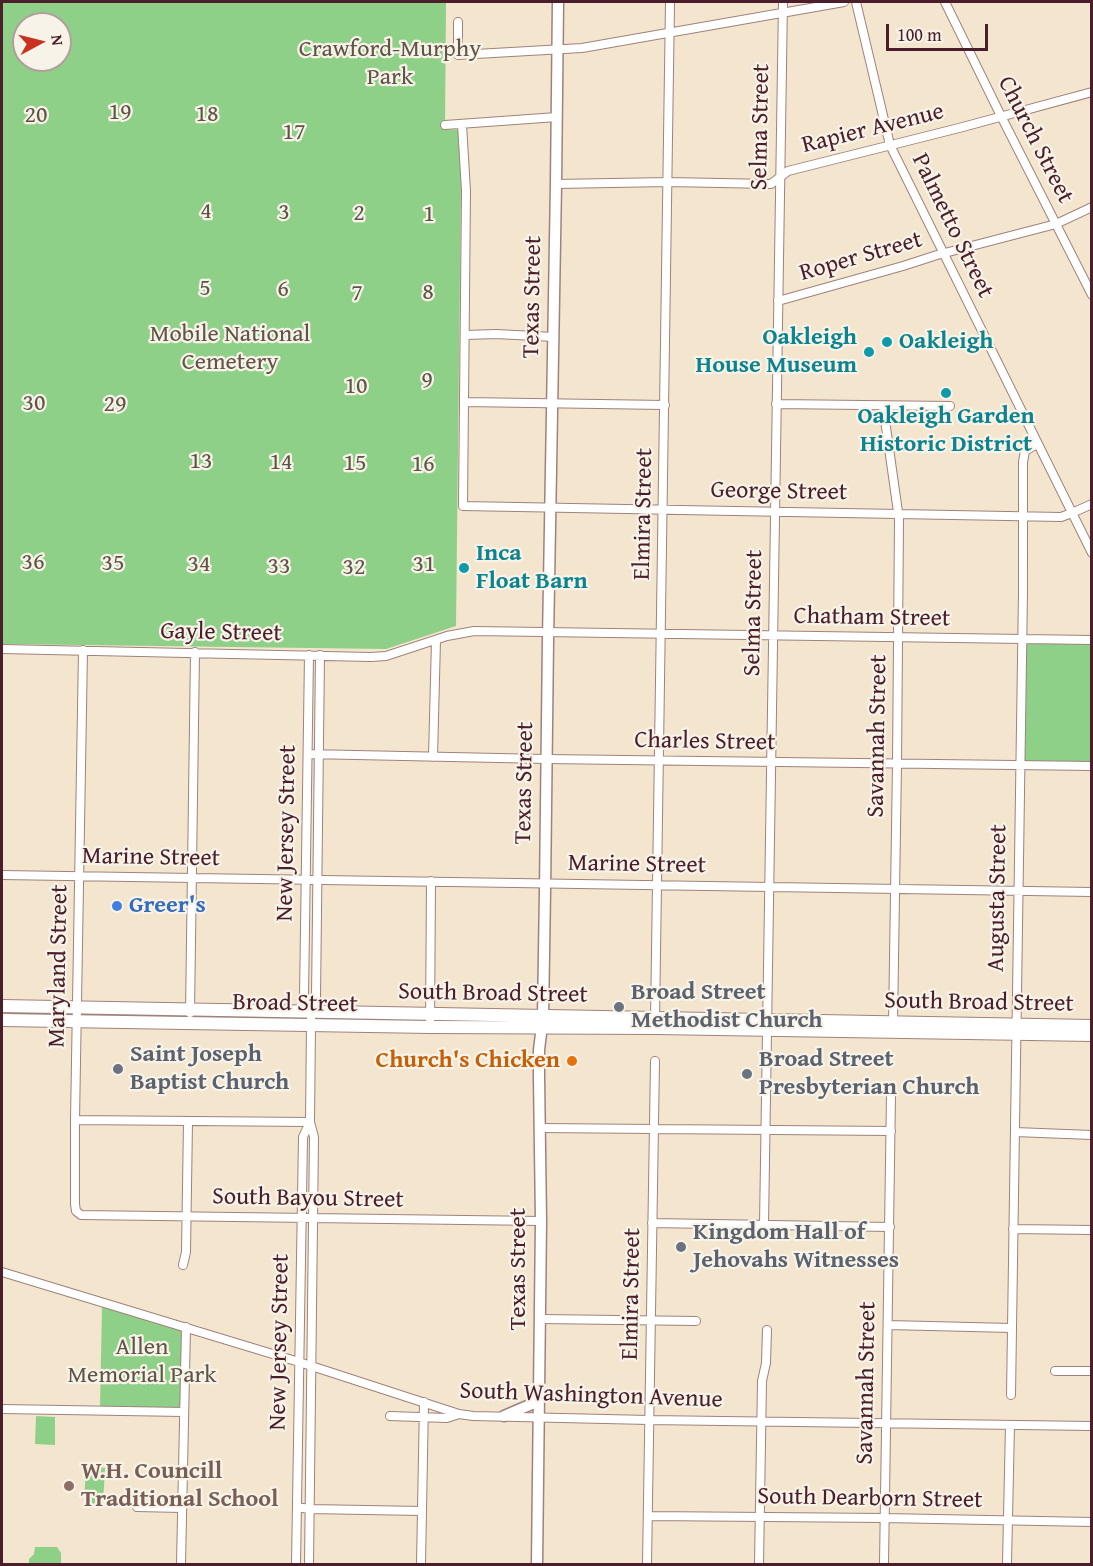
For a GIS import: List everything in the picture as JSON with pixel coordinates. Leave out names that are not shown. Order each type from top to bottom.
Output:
[{"type":"main road","name":"South Broad Street","points":[[2,1006],[430,1013],[542,1021]]},
{"type":"main road","name":"Broad Street","points":[[2,1020],[523,1028],[542,1021],[1016,1029],[1092,1035]]},
{"type":"main road","name":"South Broad Street","points":[[1016,1029],[1092,1026]]},
{"type":"street","name":"Texas Street","points":[[537,1564],[541,1221],[539,1050],[542,1021],[545,883],[558,2]]},
{"type":"street","name":"Elmira Street","points":[[655,1023],[670,2]]},
{"type":"street","name":"Selma Street","points":[[764,1225],[783,2]]},
{"type":"street","points":[[458,22],[458,55],[582,48],[844,2]]},
{"type":"street","name":"Palmetto Street","points":[[856,2],[890,145],[1092,553]]},
{"type":"street","name":"Church Street","points":[[945,2],[1092,295]]},
{"type":"street","name":"Rapier Avenue","points":[[556,184],[668,182],[771,184],[788,171],[1092,93]]},
{"type":"street","points":[[445,125],[557,117]]},
{"type":"street","points":[[462,124],[466,191],[465,402],[665,405]]},
{"type":"street","name":"Roper Street","points":[[778,301],[943,253],[1056,224],[1092,207]]},
{"type":"street","points":[[465,335],[554,337]]},
{"type":"street","name":"George Street","points":[[465,402],[463,506],[1061,517],[1092,504]]},
{"type":"street","points":[[776,404],[950,406]]},
{"type":"street","name":"Savannah Street","points":[[883,406],[898,513],[893,1027]]},
{"type":"street","name":"Augusta Street","points":[[1011,1395],[1023,462],[1025,451],[1037,444]]},
{"type":"street","name":"Chatham Street","points":[[436,640],[474,631],[1092,640]]},
{"type":"street","points":[[433,757],[436,640]]},
{"type":"street","name":"Gayle Street","points":[[2,649],[386,656],[436,640]]},
{"type":"street","name":"Maryland Street","points":[[76,1211],[75,1120],[83,650]]},
{"type":"street","points":[[189,1023],[195,652]]},
{"type":"street","name":"New Jersey Street","points":[[309,655],[304,996],[311,1011]]},
{"type":"street","name":"New Jersey Street","points":[[309,1564],[314,1137],[310,1122],[311,1011],[316,997],[319,881],[320,655]]},
{"type":"street","name":"Charles Street","points":[[308,754],[1092,766]]},
{"type":"street","name":"Marine Street","points":[[2,875],[1092,892]]},
{"type":"street","points":[[430,1027],[431,881]]},
{"type":"street","points":[[381,1012],[381,1026]]},
{"type":"street","name":"Elmira Street","points":[[647,1564],[655,1061]]},
{"type":"street","name":"Savannah Street","points":[[884,1564],[891,1095]]},
{"type":"street","points":[[75,1120],[310,1122]]},
{"type":"street","points":[[183,1265],[186,1252],[188,1122]]},
{"type":"street","name":"New Jersey Street","points":[[296,1564],[303,1137],[310,1122]]},
{"type":"street","points":[[539,1128],[891,1131]]},
{"type":"street","points":[[1015,1132],[1092,1135]]},
{"type":"street","name":"South Bayou Street","points":[[76,1211],[81,1215],[541,1221]]},
{"type":"street","points":[[652,1223],[890,1227]]},
{"type":"street","points":[[1013,1229],[1092,1230]]},
{"type":"street","name":"South Washington Avenue","points":[[2,1272],[299,1362],[459,1414],[649,1420],[1092,1426]]},
{"type":"street","points":[[540,1319],[696,1321]]},
{"type":"street","points":[[300,1320],[311,1320]]},
{"type":"street","points":[[888,1325],[1012,1328]]},
{"type":"street","points":[[181,1564],[186,1328]]},
{"type":"street","points":[[759,1564],[762,1381],[766,1363],[766,1330]]},
{"type":"street","points":[[1055,1371],[1092,1371]]},
{"type":"street","points":[[504,1416],[532,1404],[540,1392]]},
{"type":"street","points":[[421,1564],[424,1402]]},
{"type":"street","points":[[2,1409],[184,1412]]},
{"type":"street","points":[[390,1416],[447,1418],[459,1414]]},
{"type":"street","points":[[298,1418],[310,1418]]},
{"type":"street","points":[[1007,1564],[1010,1425]]},
{"type":"street","points":[[137,1507],[182,1508]]},
{"type":"street","points":[[297,1507],[422,1511]]},
{"type":"street","name":"South Dearborn Street","points":[[648,1516],[1092,1522]]},
{"type":"green space","name":"Mobile National Cemetery","points":[[2,2],[446,2],[445,129],[458,130],[461,185],[456,626],[386,649],[2,644]]},
{"type":"green space","points":[[1022,640],[1091,640],[1091,766],[1020,765]]},
{"type":"green space","name":"Allen Memorial Park","points":[[102,1306],[182,1330],[181,1408],[100,1408]]},
{"type":"green space","points":[[36,1416],[55,1417],[55,1445],[35,1444]]},
{"type":"green space","points":[[86,1466],[105,1468],[103,1504],[84,1504]]},
{"type":"green space","points":[[35,1547],[57,1547],[61,1553],[61,1564],[29,1564]]},
{"type":"place","name":"Oakleigh","points":[[887,342]]},
{"type":"place","name":"Oakleigh House Museum","points":[[869,352]]},
{"type":"place","name":"Oakleigh Garden Historic District","points":[[946,393]]},
{"type":"place","name":"Inca Float Barn","points":[[464,568]]},
{"type":"place","name":"Greer's","points":[[117,906]]},
{"type":"place","name":"Broad Street Methodist Church","points":[[619,1007]]},
{"type":"place","name":"Church's Chicken","points":[[572,1061]]},
{"type":"place","name":"Saint Joseph Baptist Church","points":[[118,1069]]},
{"type":"place","name":"Broad Street Presbyterian Church","points":[[747,1074]]},
{"type":"place","name":"Kingdom Hall of Jehovahs Witnesses","points":[[681,1247]]},
{"type":"place","name":"W.H. Councill Traditional School","points":[[69,1486]]},
{"type":"park label","name":"Crawford-Murphy Park","points":[[390,64]]},
{"type":"park label","name":"19","points":[[120,113]]},
{"type":"park label","name":"18","points":[[207,115]]},
{"type":"park label","name":"20","points":[[36,116]]},
{"type":"park label","name":"17","points":[[294,133]]},
{"type":"park label","name":"4","points":[[206,212]]},
{"type":"park label","name":"3","points":[[284,213]]},
{"type":"park label","name":"2","points":[[359,214]]},
{"type":"park label","name":"1","points":[[429,215]]},
{"type":"park label","name":"5","points":[[205,289]]},
{"type":"park label","name":"6","points":[[283,290]]},
{"type":"park label","name":"8","points":[[428,293]]},
{"type":"park label","name":"7","points":[[357,294]]},
{"type":"park label","name":"9","points":[[427,381]]},
{"type":"park label","name":"10","points":[[356,387]]},
{"type":"park label","name":"30","points":[[34,404]]},
{"type":"park label","name":"29","points":[[115,405]]},
{"type":"park label","name":"13","points":[[201,462]]},
{"type":"park label","name":"14","points":[[281,463]]},
{"type":"park label","name":"15","points":[[355,464]]},
{"type":"park label","name":"16","points":[[423,465]]},
{"type":"park label","name":"36","points":[[33,563]]},
{"type":"park label","name":"35","points":[[113,564]]},
{"type":"park label","name":"34","points":[[199,565]]},
{"type":"park label","name":"31","points":[[424,565]]},
{"type":"park label","name":"33","points":[[279,567]]},
{"type":"park label","name":"32","points":[[354,568]]}]
